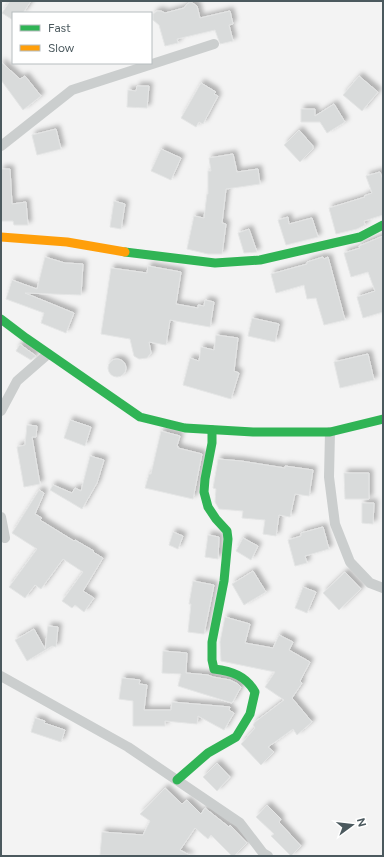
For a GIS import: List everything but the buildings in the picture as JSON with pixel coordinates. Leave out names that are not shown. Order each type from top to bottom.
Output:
[{"type":"street","points":[[72,90],[214,44]]},
{"type":"street","points":[[1,146],[72,90],[101,73]]},
{"type":"street","points":[[1,237],[67,242],[143,256],[215,263],[260,260],[360,237],[383,225]]},
{"type":"street","points":[[1,319],[48,354],[140,418],[185,428],[253,432],[330,432],[383,419]]},
{"type":"street","points":[[1,411],[17,381],[48,354]]},
{"type":"street","points":[[177,780],[208,753],[236,737],[250,714],[255,692],[253,687],[245,679],[230,670],[214,669],[211,659],[212,643],[222,594],[228,539],[228,532],[225,527],[218,522],[208,507],[204,496],[212,445],[212,430]]},
{"type":"street","points":[[330,432],[329,477],[335,524],[350,562],[370,583],[383,588]]},
{"type":"street","points":[[1,517],[5,538]]},
{"type":"street","points":[[1,676],[128,747],[177,780],[240,823],[264,855]]},
{"type":"traffic: fast","points":[[125,252],[215,263],[260,260],[360,237],[383,225]]},
{"type":"traffic: fast","points":[[1,319],[140,417],[185,428],[253,432],[330,432],[383,419]]},
{"type":"traffic: fast","points":[[177,780],[208,753],[236,737],[250,714],[255,692],[251,686],[238,675],[227,671],[214,669],[212,660],[212,642],[224,581],[228,539],[227,531],[208,507],[204,492],[212,443],[212,430]]},
{"type":"traffic: slow","points":[[1,237],[67,242],[125,252]]}]
